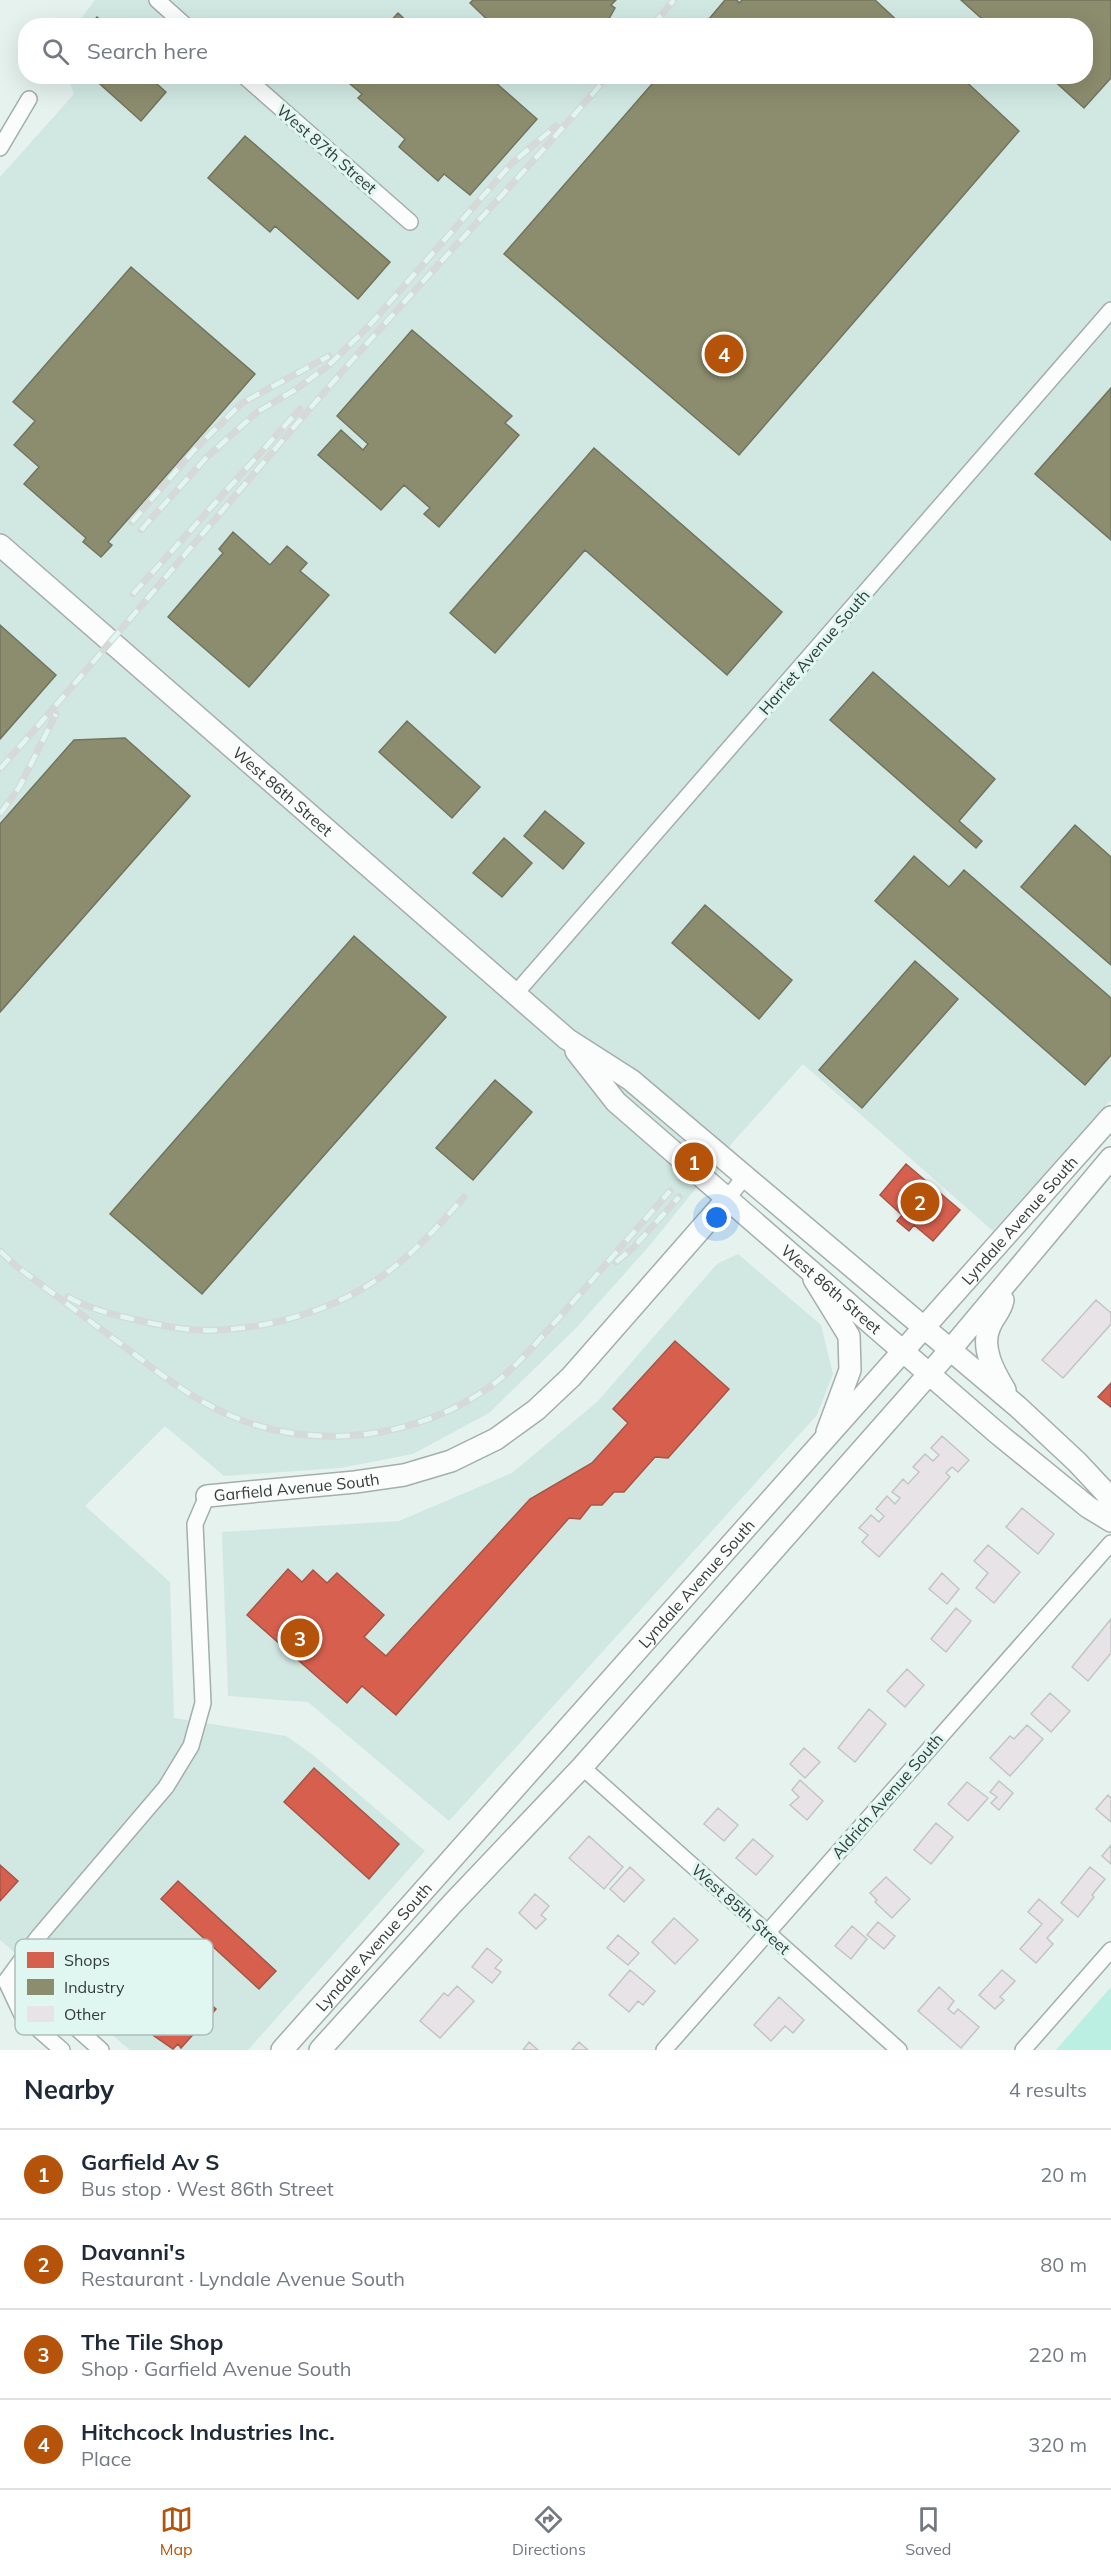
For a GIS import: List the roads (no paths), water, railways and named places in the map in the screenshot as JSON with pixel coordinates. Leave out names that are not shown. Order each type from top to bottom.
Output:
[{"type":"street","points":[[157,0],[177,18]]},
{"type":"street","name":"West 87th Street","points":[[253,84],[410,222]]},
{"type":"street","points":[[0,148],[29,99]]},
{"type":"street","name":"Harriet Avenue South","points":[[516,993],[1111,310]]},
{"type":"street","name":"West 86th Street","points":[[0,545],[567,1039],[631,1080],[1014,1403],[1077,1462],[1111,1501]]},
{"type":"street","name":"West 86th Street","points":[[567,1039],[616,1102],[929,1373],[1089,1507],[1111,1521]]},
{"type":"street","name":"Lyndale Avenue South","points":[[282,2050],[1111,1117]]},
{"type":"street","name":"Lyndale Avenue South","points":[[320,2050],[452,1904],[582,1767],[951,1349],[1111,1158]]},
{"type":"street","name":"Garfield Avenue South","points":[[37,1939],[166,1787],[192,1746],[203,1703],[195,1524],[207,1496],[404,1475],[451,1461],[496,1439],[536,1410],[571,1377],[728,1199],[746,1175]]},
{"type":"street","points":[[808,1268],[849,1336],[850,1371],[823,1441]]},
{"type":"street","points":[[1005,1285],[1001,1307],[989,1327],[987,1354],[996,1376],[1014,1403]]},
{"type":"street","name":"Aldrich Avenue South","points":[[664,2050],[1111,1543]]},
{"type":"street","name":"West 85th Street","points":[[582,1767],[899,2050]]},
{"type":"street","points":[[1023,2050],[1111,1950]]},
{"type":"street","name":"Garfield Avenue South","points":[[6,1981],[15,1969]]},
{"type":"street","points":[[6,1981],[15,2001]]},
{"type":"street","points":[[6,1981],[15,1984]]},
{"type":"street","points":[[44,2035],[62,2050]]},
{"type":"street","points":[[84,2035],[101,2050]]},
{"type":"railway","points":[[659,18],[674,0]]},
{"type":"railway","points":[[0,769],[363,348],[601,84]]},
{"type":"railway","points":[[141,530],[206,458],[257,412],[295,390],[329,365],[368,327],[512,163],[556,126]]},
{"type":"railway","points":[[132,522],[196,448],[242,403],[329,356]]},
{"type":"railway","points":[[133,594],[300,409]]},
{"type":"railway","points":[[0,814],[20,786],[56,714]]},
{"type":"railway","points":[[0,1251],[16,1266],[157,1371],[207,1404],[240,1419],[274,1430],[310,1435],[346,1436],[382,1432],[417,1423],[450,1410],[493,1385],[531,1349],[670,1191]]},
{"type":"railway","points":[[68,1297],[110,1314],[188,1329],[241,1328],[286,1320],[330,1305],[371,1284],[409,1254],[464,1197]]},
{"type":"railway","points":[[616,1262],[633,1248],[679,1197]]},
{"type":"place","name":"Hitchcock Industries Inc.","points":[[724,354]]},
{"type":"place","name":"Garfield Av S","points":[[694,1162]]},
{"type":"place","name":"Davanni's","points":[[920,1202]]},
{"type":"place","name":"The Tile Shop","points":[[300,1638]]}]
